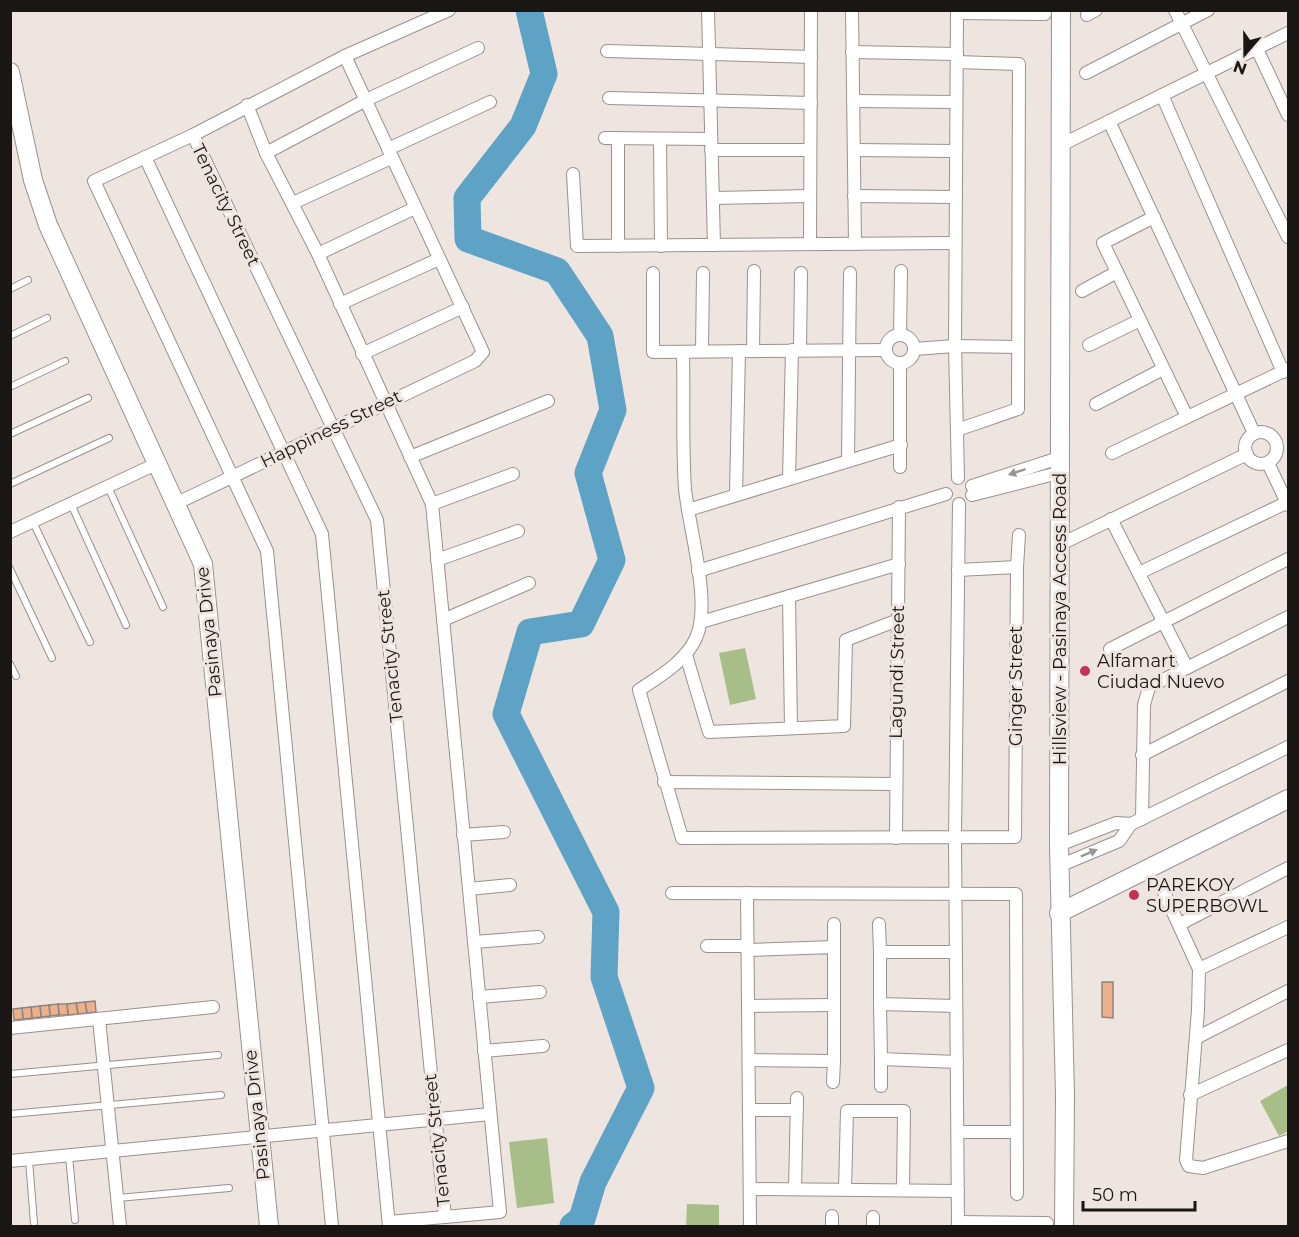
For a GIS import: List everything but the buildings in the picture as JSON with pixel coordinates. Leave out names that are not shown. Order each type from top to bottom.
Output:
[{"type":"street","points":[[332,1227],[267,551],[94,181],[193,135],[345,56],[449,10]]},
{"type":"street","points":[[708,10],[714,245]]},
{"type":"street","points":[[810,244],[811,10]]},
{"type":"street","points":[[852,10],[855,244]]},
{"type":"street","points":[[1175,10],[1288,237]]},
{"type":"street","points":[[1086,73],[1208,10]]},
{"type":"street","points":[[958,478],[955,346],[957,12],[1053,12]]},
{"type":"street","name":"Hillsview - Pasinaya Access Road","points":[[1053,12],[1061,145],[1062,464],[1059,913],[1065,1095],[1055,1225]]},
{"type":"street","points":[[1061,145],[1288,33]]},
{"type":"street","points":[[266,153],[366,100],[478,48]]},
{"type":"street","points":[[1257,49],[1288,115]]},
{"type":"street","points":[[607,51],[811,57]]},
{"type":"street","points":[[852,52],[1019,64],[1018,409],[957,430]]},
{"type":"street","points":[[345,56],[463,308],[362,354]]},
{"type":"street","name":"Pasinaya Drive","points":[[10,72],[33,180],[48,225],[203,564],[269,1227]]},
{"type":"street","points":[[1112,453],[1286,371],[1162,95]]},
{"type":"street","points":[[609,98],[811,103]]},
{"type":"street","points":[[853,101],[956,102]]},
{"type":"street","points":[[292,203],[490,102]]},
{"type":"street","points":[[145,157],[322,534],[389,1224],[501,1212],[432,504],[318,254],[266,153],[248,105]]},
{"type":"street","points":[[1109,121],[1254,433]]},
{"type":"street","name":"Tenacity Street","points":[[193,135],[377,520],[445,1217]]},
{"type":"street","points":[[618,246],[611,138],[660,139],[711,145],[810,150]]},
{"type":"street","points":[[660,139],[661,246]]},
{"type":"street","points":[[854,150],[956,151]]},
{"type":"street","points":[[573,174],[577,246],[955,243]]},
{"type":"street","points":[[712,198],[810,196]]},
{"type":"street","points":[[854,196],[956,197]]},
{"type":"street","points":[[318,254],[415,208]]},
{"type":"street","points":[[1154,217],[1103,243],[1187,417]]},
{"type":"street","points":[[340,303],[439,259]]},
{"type":"street","points":[[753,271],[753,351]]},
{"type":"street","points":[[900,335],[901,271]]},
{"type":"street","points":[[653,273],[653,352],[886,350]]},
{"type":"street","points":[[702,351],[703,273]]},
{"type":"street","points":[[789,479],[801,273]]},
{"type":"street","points":[[848,461],[850,273]]},
{"type":"street","points":[[1083,291],[1117,273]]},
{"type":"street","name":"Happiness Street","points":[[175,504],[475,362],[483,352],[463,308]]},
{"type":"street","points":[[1089,345],[1140,320]]},
{"type":"street","points":[[900,335],[910,339],[914,349],[910,359],[900,363],[891,359],[886,350],[889,340],[900,335]]},
{"type":"street","points":[[914,349],[955,346],[1018,347]]},
{"type":"street","points":[[736,495],[739,351]]},
{"type":"street","points":[[683,352],[688,510],[698,571],[701,622],[696,639],[686,655],[639,690],[682,838],[955,837]]},
{"type":"street","points":[[900,363],[900,467]]},
{"type":"street","points":[[1096,404],[1163,369]]},
{"type":"street","points":[[411,457],[548,401]]},
{"type":"street","points":[[1267,432],[1276,441],[1277,453],[1268,463],[1258,464],[1247,454],[1245,444],[1254,433],[1267,432]]},
{"type":"street","points":[[1276,441],[1288,434]]},
{"type":"street","points":[[688,510],[901,445]]},
{"type":"street","points":[[1061,544],[1247,454]]},
{"type":"street","points":[[1139,573],[1288,503],[1268,463]]},
{"type":"street","points":[[10,532],[156,464]]},
{"type":"street","points":[[972,491],[966,480],[958,478],[947,485],[946,494],[951,502],[959,504],[967,502],[972,491],[1062,464]]},
{"type":"street","points":[[432,504],[513,474]]},
{"type":"street","points":[[698,571],[946,494]]},
{"type":"street","points":[[959,504],[955,837],[958,1224],[1055,1225]]},
{"type":"street","name":"Lagundi Street","points":[[896,837],[899,507]]},
{"type":"street","points":[[1112,519],[1187,668]]},
{"type":"street","points":[[438,560],[518,531]]},
{"type":"street","name":"Ginger Street","points":[[955,837],[1015,837],[1019,535]]},
{"type":"street","points":[[1110,649],[1288,559]]},
{"type":"street","points":[[701,622],[899,564]]},
{"type":"street","points":[[958,570],[1017,567]]},
{"type":"street","points":[[443,620],[529,583]]},
{"type":"street","points":[[789,596],[790,728]]},
{"type":"street","points":[[1059,866],[1119,841],[1136,821],[1146,692],[1153,685],[1288,617]]},
{"type":"street","points":[[686,655],[709,732],[844,726],[846,640],[898,620]]},
{"type":"street","points":[[1142,755],[1288,681]]},
{"type":"street","points":[[1059,845],[1116,823],[1136,821],[1288,747]]},
{"type":"street","points":[[664,782],[896,784]]},
{"type":"street","points":[[1059,913],[1288,799]]},
{"type":"street","points":[[463,835],[504,832]]},
{"type":"street","points":[[1180,924],[1288,868]]},
{"type":"street","points":[[469,889],[510,885]]},
{"type":"street","points":[[1161,886],[1199,969],[1196,1038],[1185,1152],[1189,1166],[1203,1168],[1288,1141]]},
{"type":"street","points":[[672,893],[1016,894],[1017,1194]]},
{"type":"street","points":[[747,893],[750,1227]]},
{"type":"street","points":[[833,1082],[834,924]]},
{"type":"street","points":[[879,924],[881,1086]]},
{"type":"street","points":[[1199,969],[1288,927]]},
{"type":"street","points":[[474,942],[538,937]]},
{"type":"street","points":[[707,946],[834,947]]},
{"type":"street","points":[[880,951],[956,952]]},
{"type":"street","points":[[1196,1038],[1288,991]]},
{"type":"street","points":[[479,997],[540,992]]},
{"type":"street","points":[[880,1004],[956,1006]]},
{"type":"street","points":[[748,1006],[834,1005]]},
{"type":"street","points":[[10,1028],[213,1007]]},
{"type":"street","points":[[99,1019],[120,1227]]},
{"type":"street","points":[[484,1050],[543,1046]]},
{"type":"street","points":[[1190,1095],[1288,1050]]},
{"type":"street","points":[[881,1059],[957,1062]]},
{"type":"street","points":[[749,1060],[834,1061]]},
{"type":"street","points":[[749,1110],[797,1104],[795,1189]]},
{"type":"street","points":[[845,1189],[847,1111],[904,1111],[903,1190]]},
{"type":"street","points":[[10,1161],[490,1114]]},
{"type":"street","points":[[958,1132],[1016,1132]]},
{"type":"street","points":[[750,1189],[958,1191]]},
{"type":"lane","points":[[10,289],[28,280]]},
{"type":"lane","points":[[10,336],[47,318]]},
{"type":"lane","points":[[10,387],[65,361]]},
{"type":"lane","points":[[10,434],[88,398]]},
{"type":"lane","points":[[10,484],[109,438]]},
{"type":"lane","points":[[108,487],[163,607]]},
{"type":"lane","points":[[71,504],[126,625]]},
{"type":"lane","points":[[33,522],[90,642]]},
{"type":"lane","points":[[10,568],[52,658]]},
{"type":"lane","points":[[10,664],[16,676]]},
{"type":"lane","points":[[10,1074],[218,1055]]},
{"type":"lane","points":[[10,1114],[221,1095]]},
{"type":"lane","points":[[69,1156],[75,1220]]},
{"type":"lane","points":[[28,1160],[34,1223]]},
{"type":"lane","points":[[117,1198],[229,1188]]},
{"type":"green space","points":[[745,648],[756,699],[730,705],[719,653]]},
{"type":"green space","points":[[1288,1085],[1288,1131],[1279,1136],[1260,1101]]},
{"type":"green space","points":[[547,1138],[554,1203],[517,1208],[509,1142]]},
{"type":"green space","points":[[687,1204],[719,1205],[719,1226],[686,1226]]},
{"type":"waterway","points":[[529,10],[544,74],[523,126],[467,198],[468,239],[557,271],[600,336],[613,410],[588,473],[612,560],[581,624],[530,632],[506,714],[606,912],[604,977],[641,1088],[593,1182],[582,1219],[573,1226]]},
{"type":"place","name":"Alfamart Ciudad Nuevo","points":[[1085,671]]},
{"type":"place","name":"PAREKOY SUPERBOWL","points":[[1134,895]]}]
